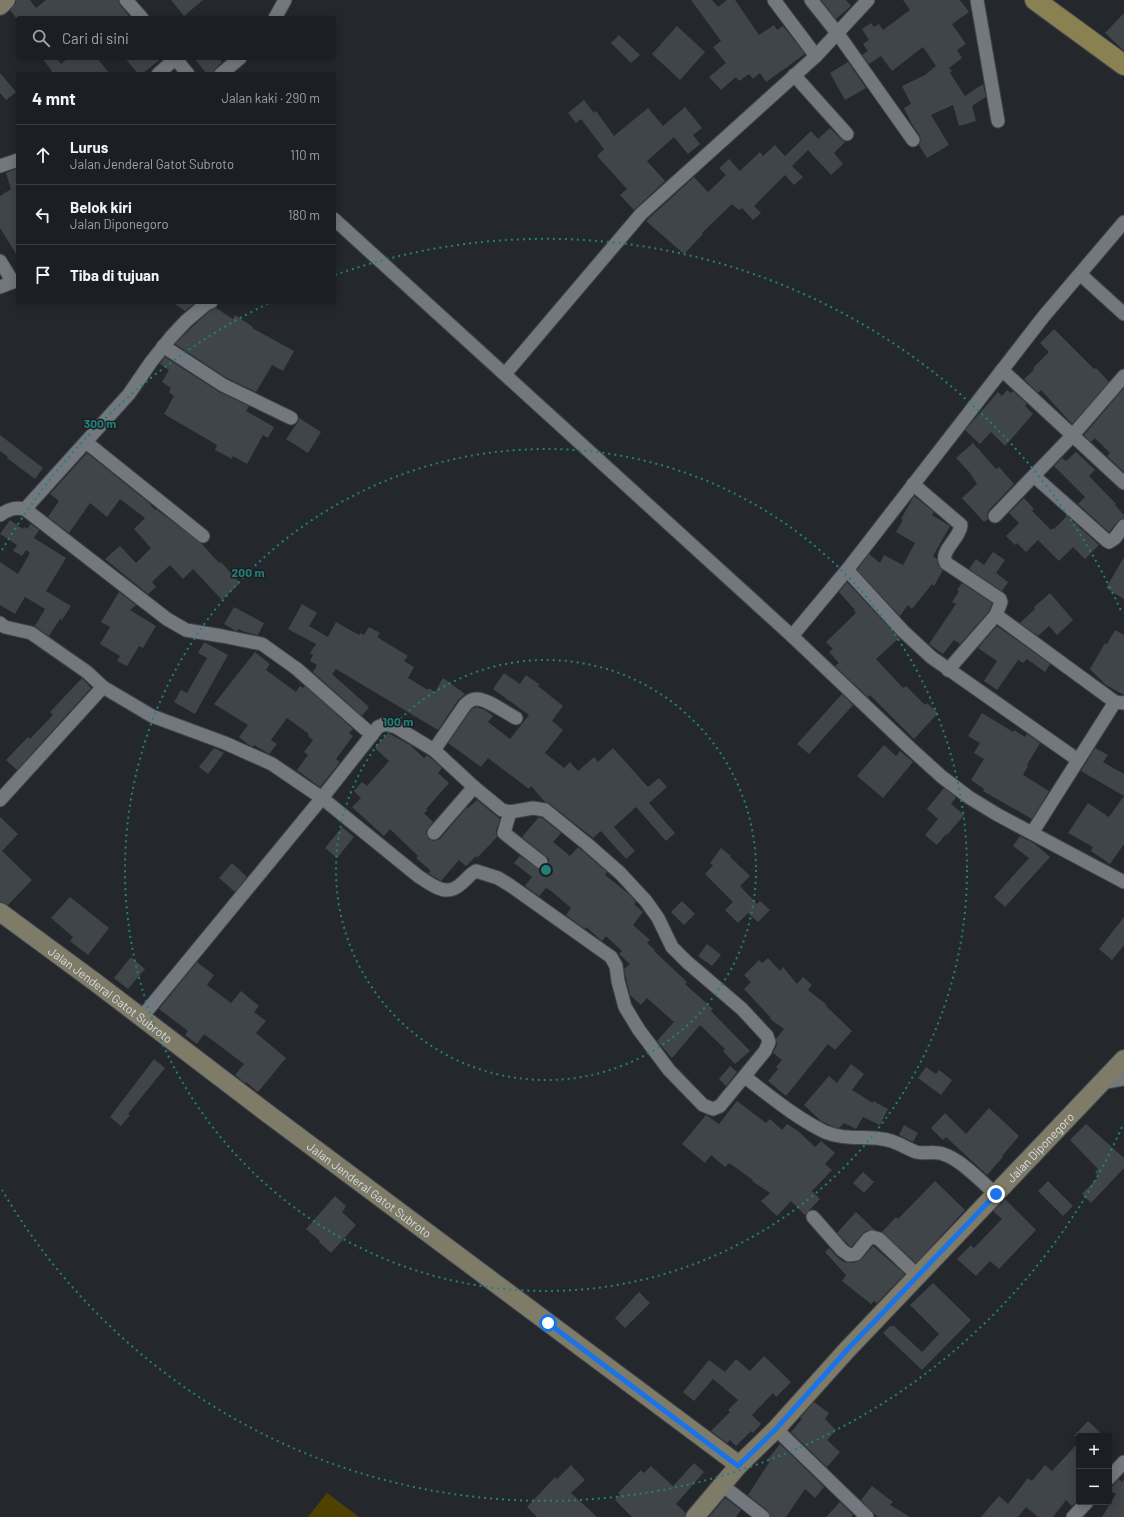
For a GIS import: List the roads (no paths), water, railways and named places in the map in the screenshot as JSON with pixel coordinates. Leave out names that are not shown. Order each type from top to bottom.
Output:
[{"type":"main road","points":[[0,6],[6,0]]},
{"type":"main road","points":[[1035,0],[1124,65]]},
{"type":"main road","name":"Jalan Jenderal Gatot Subroto","points":[[0,912],[738,1466]]},
{"type":"main road","name":"Jalan Diponegoro","points":[[695,1517],[738,1466],[776,1429],[846,1351],[1124,1059]]},
{"type":"street","points":[[126,0],[140,16]]},
{"type":"street","points":[[276,16],[285,0]]},
{"type":"street","points":[[774,0],[816,56]]},
{"type":"street","points":[[811,0],[838,34],[913,140]]},
{"type":"street","points":[[506,374],[638,217],[816,56],[868,0]]},
{"type":"street","points":[[976,0],[998,121]]},
{"type":"street","points":[[160,72],[173,60]]},
{"type":"street","points":[[177,60],[186,72]]},
{"type":"street","points":[[223,72],[238,60]]},
{"type":"street","points":[[794,75],[847,134]]},
{"type":"street","points":[[0,166],[16,161]]},
{"type":"street","points":[[336,222],[506,374],[792,636],[942,777],[970,798],[1124,882]]},
{"type":"street","points":[[792,636],[847,570],[1002,370],[1124,222]]},
{"type":"street","points":[[0,261],[16,281],[0,287]]},
{"type":"street","points":[[1080,274],[1124,314]]},
{"type":"street","points":[[25,509],[129,394],[163,346],[186,321],[206,304]]},
{"type":"street","points":[[163,346],[223,385],[291,418]]},
{"type":"street","points":[[1002,370],[1124,484]]},
{"type":"street","points":[[996,516],[1072,436],[1124,376]]},
{"type":"street","points":[[86,442],[203,536]]},
{"type":"street","points":[[1034,476],[1109,542],[1115,538],[1124,526]]},
{"type":"street","points":[[913,484],[961,525],[959,534],[944,554],[946,563],[1000,599],[1001,602],[996,615],[948,670]]},
{"type":"street","points":[[0,515],[9,509],[25,509],[168,620],[186,630],[262,644],[297,669],[372,735]]},
{"type":"street","points":[[847,570],[916,644],[948,670],[1078,760]]},
{"type":"street","points":[[996,615],[1119,703],[1078,760],[1032,833]]},
{"type":"street","points":[[0,624],[5,627],[31,633],[87,672],[103,688],[152,716],[225,743],[272,764],[322,798],[418,876],[433,886],[448,891],[455,889],[476,871],[498,878],[570,927],[611,957],[616,966],[625,1007],[633,1020],[645,1039],[669,1070],[703,1105],[710,1108],[718,1108],[724,1103],[768,1047],[769,1040],[742,1009],[687,962],[672,947],[658,918],[646,901],[620,873],[587,844],[545,810],[534,808],[510,812],[502,810],[434,750],[396,727],[388,724],[378,727],[322,798],[141,1018]]},
{"type":"street","points":[[0,800],[103,688]]},
{"type":"street","points":[[434,750],[465,705],[471,700],[477,698],[516,718]]},
{"type":"street","points":[[434,833],[474,786]]},
{"type":"street","points":[[510,812],[504,833],[541,862]]},
{"type":"street","points":[[745,1077],[793,1112],[826,1132],[860,1139],[884,1139],[918,1152],[942,1153],[956,1161],[996,1194]]},
{"type":"street","points":[[1101,1083],[1124,1079]]},
{"type":"street","points":[[813,1217],[842,1250],[849,1255],[856,1254],[868,1239],[872,1237],[879,1239],[918,1276]]},
{"type":"street","points":[[776,1429],[867,1517]]},
{"type":"street","points":[[1112,1475],[1124,1462]]},
{"type":"street","points":[[722,1485],[763,1517]]},
{"type":"street","points":[[1073,1517],[1084,1505]]}]
